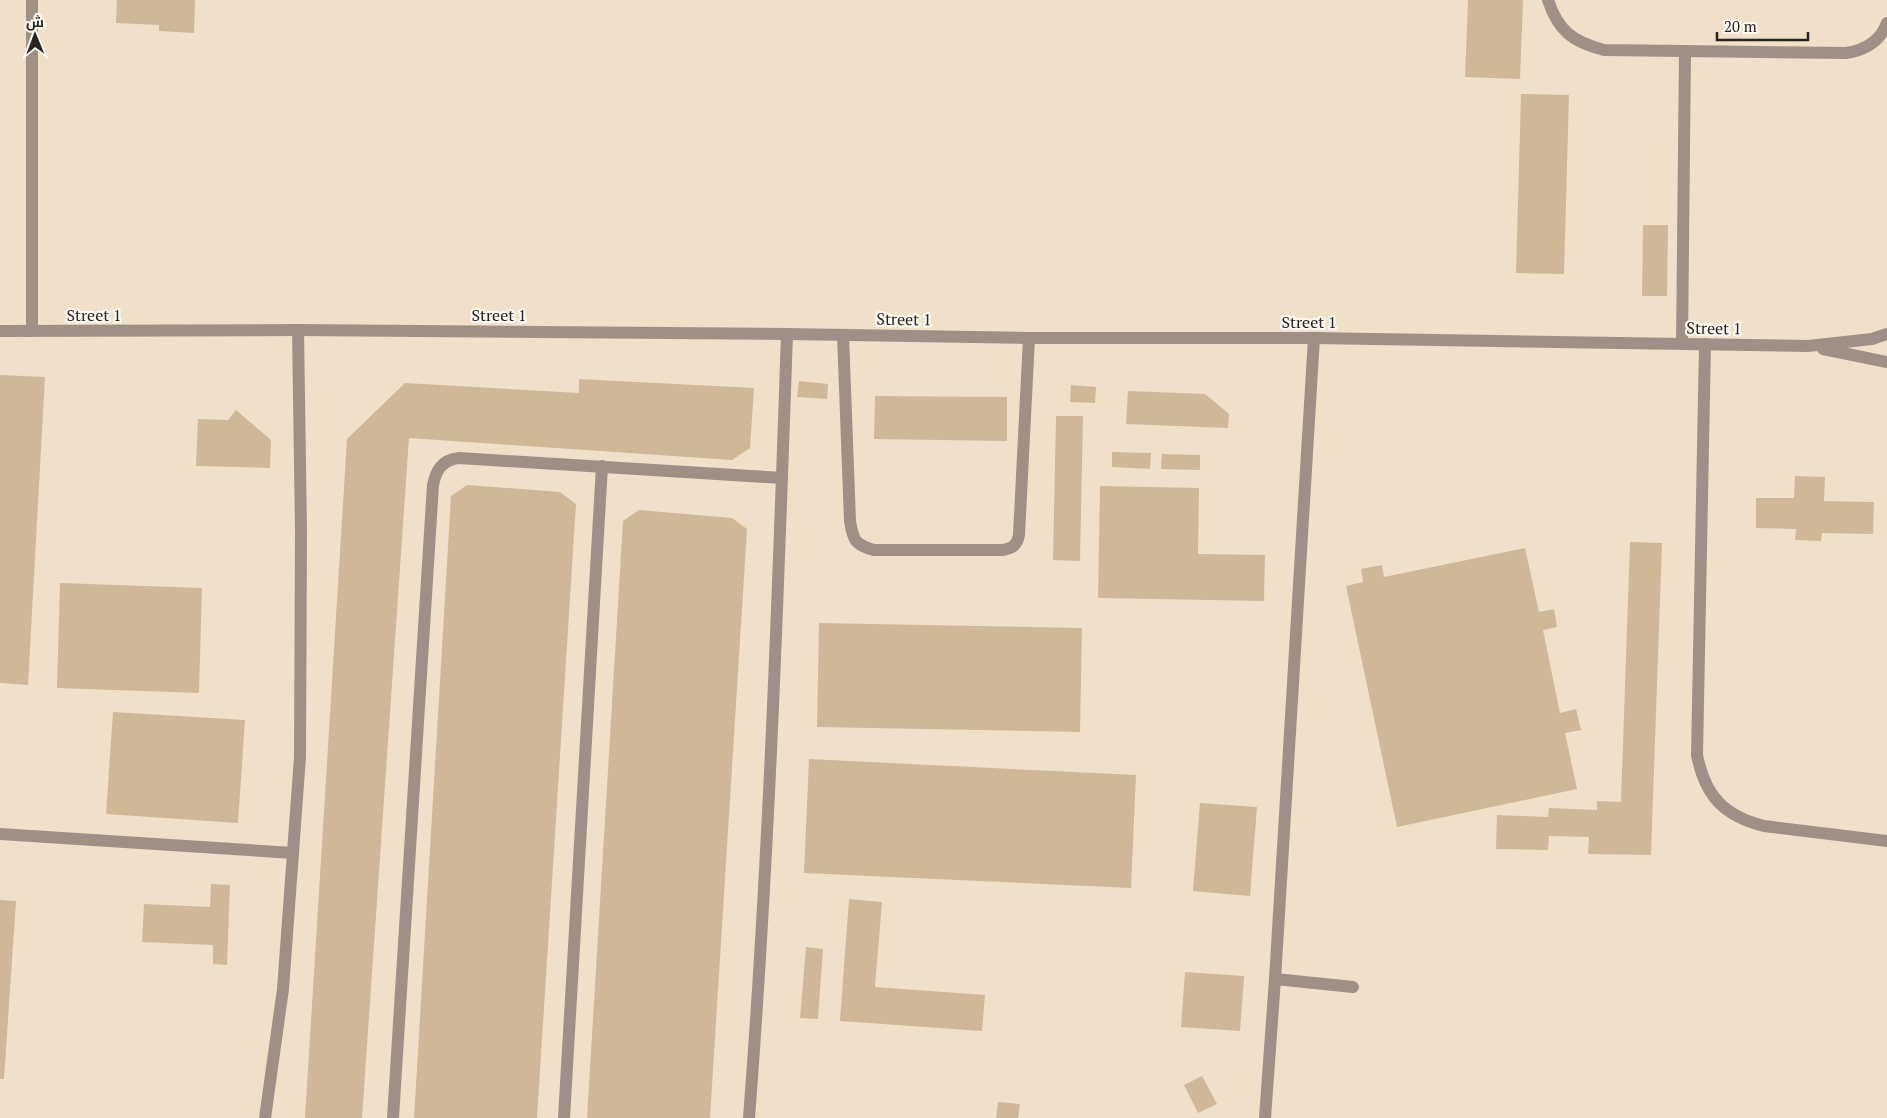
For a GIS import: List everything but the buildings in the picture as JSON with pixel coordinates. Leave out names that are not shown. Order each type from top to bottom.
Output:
[{"type":"street","points":[[32,0],[32,331]]},
{"type":"street","points":[[1548,0],[1553,15],[1566,32],[1583,44],[1604,50],[1846,53],[1859,51],[1871,45],[1881,36],[1887,23]]},
{"type":"street","points":[[1682,344],[1685,51]]},
{"type":"street","points":[[265,1118],[283,988],[300,757],[298,330]]},
{"type":"street","name":"Street 1","points":[[0,331],[298,330],[1029,338],[1314,338],[1808,346],[1872,339],[1887,334]]},
{"type":"street","points":[[749,1118],[758,1001],[769,805],[787,334]]},
{"type":"street","points":[[843,335],[851,526],[855,540],[862,547],[874,550],[1003,550],[1016,545],[1029,338]]},
{"type":"street","points":[[1265,1118],[1276,979],[1314,338]]},
{"type":"street","points":[[1705,344],[1697,756],[1700,773],[1708,789],[1719,803],[1733,815],[1748,822],[1764,826],[1887,841]]},
{"type":"street","name":"Street 1","points":[[1808,346],[1887,362]]},
{"type":"street","points":[[393,1118],[435,477],[438,469],[450,459],[459,458],[782,478]]},
{"type":"street","points":[[564,1118],[602,466]]},
{"type":"street","points":[[0,834],[293,853]]},
{"type":"street","points":[[1276,979],[1353,987]]},
{"type":"shaded area","points":[[0,0],[1887,0],[1887,1118],[0,1118]]}]
